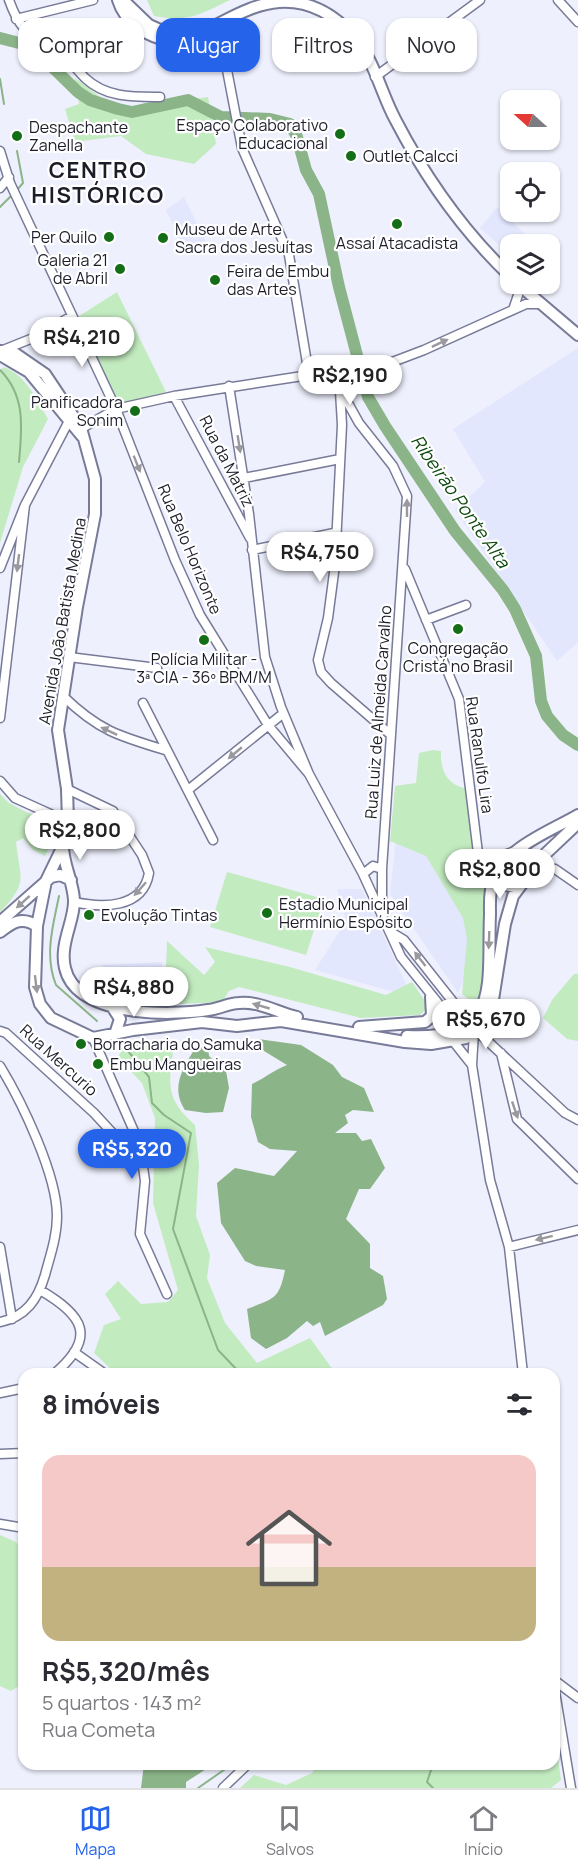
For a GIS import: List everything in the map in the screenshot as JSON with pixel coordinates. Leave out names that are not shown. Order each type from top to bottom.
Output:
[{"type":"main road","points":[[118,0],[128,18],[142,30],[156,37]]},
{"type":"main road","points":[[123,0],[130,10],[156,28]]},
{"type":"main road","points":[[229,18],[257,6],[277,2],[312,6],[334,18],[355,38],[366,54],[393,116],[424,170],[464,228],[500,266]]},
{"type":"main road","points":[[531,294],[578,334]]},
{"type":"main road","points":[[1,352],[16,354],[37,366],[79,427]]},
{"type":"main road","name":"Avenida João Batista Medina","points":[[79,427],[95,479],[97,503],[58,730],[67,789],[68,822],[63,846],[46,881],[37,926],[34,971],[35,987],[45,1012],[58,1023],[93,1038]]},
{"type":"main road","points":[[113,1008],[156,1013],[208,1010],[233,1003],[257,1004],[285,1014],[408,1036],[440,1034],[459,1029],[478,1016],[487,994],[492,882],[507,859],[519,849],[578,815]]},
{"type":"main road","points":[[93,1038],[202,1022],[237,1026],[281,1021],[405,1042],[431,1044],[453,1041],[477,1033],[492,1006],[505,924],[518,888],[533,867],[578,823]]},
{"type":"main road","name":"Avenida João Batista Medina","points":[[63,846],[74,902],[64,951],[68,976],[88,996],[113,1008]]},
{"type":"main road","points":[[519,849],[528,854],[533,867]]},
{"type":"main road","points":[[46,881],[56,875],[71,880]]},
{"type":"main road","name":"Avenida João Batista Medina","points":[[0,922],[46,881]]},
{"type":"main road","points":[[492,882],[518,888]]},
{"type":"main road","points":[[0,932],[16,921],[29,921],[37,926]]},
{"type":"main road","points":[[359,1027],[424,1022],[432,1016],[431,997]]},
{"type":"main road","points":[[233,1003],[226,1014],[228,1020],[237,1026]]},
{"type":"main road","points":[[113,1008],[120,1019],[115,1034]]},
{"type":"street","points":[[9,0],[16,19],[28,34],[56,49],[91,84],[126,97],[160,96]]},
{"type":"street","points":[[16,19],[93,0]]},
{"type":"street","points":[[375,77],[480,0]]},
{"type":"street","points":[[558,0],[578,22]]},
{"type":"street","points":[[227,72],[238,134],[249,166],[285,242],[309,375]]},
{"type":"street","name":"Rua Belo Horizonte","points":[[0,151],[24,213],[116,409],[175,560],[200,615],[268,725],[309,774]]},
{"type":"street","points":[[0,188],[10,180]]},
{"type":"street","points":[[513,310],[517,294]]},
{"type":"street","points":[[0,568],[25,505],[79,427],[116,409],[229,386],[309,375],[366,372],[424,350],[526,304],[543,304]]},
{"type":"street","points":[[1,352],[33,338],[72,316]]},
{"type":"street","points":[[336,375],[342,425],[332,592],[318,660],[321,672],[331,683],[390,735]]},
{"type":"street","points":[[229,386],[244,478],[265,657],[283,714],[309,774],[363,874],[401,957],[459,1029]]},
{"type":"street","name":"Rua Luiz de Almeida Carvalho","points":[[339,387],[359,423],[393,466],[407,496],[382,869],[382,916]]},
{"type":"street","name":"Rua da Matriz","points":[[174,396],[252,545]]},
{"type":"street","points":[[342,425],[351,419],[359,423]]},
{"type":"street","points":[[244,478],[340,459]]},
{"type":"street","points":[[0,718],[25,505]]},
{"type":"street","points":[[252,545],[334,532]]},
{"type":"street","name":"Rua Ranulfo Lira","points":[[403,566],[459,699],[478,853],[482,869],[492,882]]},
{"type":"street","points":[[426,620],[466,605]]},
{"type":"street","points":[[69,657],[157,668]]},
{"type":"street","points":[[63,696],[88,719],[107,731],[165,750]]},
{"type":"street","points":[[143,703],[213,840]]},
{"type":"street","points":[[188,790],[283,714]]},
{"type":"street","points":[[282,741],[292,735]]},
{"type":"street","points":[[0,781],[15,798],[68,822]]},
{"type":"street","points":[[67,789],[113,811],[142,855],[149,873],[142,889],[130,899],[116,905],[92,906],[74,902]]},
{"type":"street","points":[[478,853],[496,858],[519,849]]},
{"type":"street","points":[[363,874],[373,866],[382,869]]},
{"type":"street","points":[[533,867],[555,869],[578,885]]},
{"type":"street","points":[[368,885],[383,885]]},
{"type":"street","points":[[389,931],[404,940],[477,1033],[565,1113],[578,1120]]},
{"type":"street","points":[[401,957],[404,940]]},
{"type":"street","name":"Rua Mercurio","points":[[0,1031],[6,1033],[94,1113],[145,1167]]},
{"type":"street","points":[[477,1033],[472,1065],[490,1180],[509,1247],[522,1368]]},
{"type":"street","points":[[102,1058],[107,1038],[115,1034]]},
{"type":"street","points":[[93,1038],[134,1128],[145,1167],[140,1234],[167,1294]]},
{"type":"street","points":[[453,1041],[472,1065]]},
{"type":"street","points":[[501,1053],[517,1119],[578,1179]]},
{"type":"street","points":[[0,1066],[20,1102],[54,1193],[56,1234],[40,1290],[31,1306],[12,1319],[0,1322]]},
{"type":"street","points":[[509,1247],[578,1230]]},
{"type":"street","points":[[0,1248],[12,1319]]},
{"type":"street","points":[[40,1290],[75,1315],[81,1334],[74,1352],[59,1368]]},
{"type":"street","points":[[74,1352],[97,1368]]},
{"type":"street","points":[[0,1393],[18,1389]]},
{"type":"street","points":[[0,1454],[18,1453]]},
{"type":"street","points":[[0,1524],[18,1527]]},
{"type":"street","points":[[560,1684],[578,1698]]},
{"type":"street","points":[[560,1718],[571,1788]]},
{"type":"street","points":[[567,1756],[578,1756]]},
{"type":"street","points":[[223,1788],[242,1770]]},
{"type":"shaded area","points":[[147,0],[230,0],[185,18],[154,16]]},
{"type":"shaded area","points":[[75,78],[103,99],[129,109],[208,97],[216,144],[194,164],[146,154],[121,136],[75,142],[65,109],[79,104]]},
{"type":"shaded area","points":[[184,197],[208,245],[186,251],[166,210]]},
{"type":"shaded area","points":[[497,207],[500,210],[500,222],[512,222],[525,234],[500,234],[500,246],[480,228]]},
{"type":"shaded area","points":[[117,292],[166,392],[118,404],[76,318]]},
{"type":"shaded area","points":[[578,348],[578,642],[557,661],[455,510],[485,482],[453,429]]},
{"type":"shaded area","points":[[4,367],[24,382],[48,419],[23,467],[0,543],[0,370]]},
{"type":"shaded area","points":[[441,751],[446,776],[455,784],[468,789],[474,844],[485,890],[483,994],[476,1005],[462,994],[467,939],[463,918],[426,856],[390,841],[395,786],[416,783],[419,753]]},
{"type":"shaded area","points":[[0,794],[9,803],[59,829],[45,856],[33,850],[23,838],[16,842],[20,872],[19,886],[0,912]]},
{"type":"shaded area","points":[[398,817],[453,882],[475,955],[458,993],[390,894]]},
{"type":"shaded area","name":"Estadio Municipal Hermínio Espósito","points":[[227,872],[324,899],[306,955],[210,927]]},
{"type":"shaded area","points":[[337,889],[362,889],[412,997],[315,970],[346,921]]},
{"type":"shaded area","points":[[167,941],[204,975],[215,962],[205,947],[290,967],[386,995],[412,982],[425,1001],[426,1009],[420,1015],[361,1018],[239,987],[229,991],[222,1002],[179,1004],[166,967]]},
{"type":"shaded area","points":[[161,962],[176,1010],[146,1011],[111,1002],[103,965]]},
{"type":"shaded area","points":[[574,974],[578,974],[578,1041],[567,1039],[543,1018],[552,1000]]},
{"type":"shaded area","points":[[258,1039],[301,1045],[333,1065],[342,1077],[364,1088],[374,1112],[353,1110],[345,1115],[348,1123],[335,1133],[356,1133],[362,1141],[371,1139],[385,1168],[370,1189],[359,1189],[346,1219],[370,1244],[370,1268],[383,1276],[387,1299],[383,1305],[325,1336],[320,1322],[313,1326],[307,1321],[287,1338],[266,1349],[251,1338],[247,1309],[274,1297],[285,1270],[256,1266],[245,1261],[221,1223],[217,1183],[235,1168],[274,1176],[297,1151],[270,1149],[258,1142],[251,1117],[252,1084],[287,1065],[264,1051]]},
{"type":"shaded area","points":[[142,1041],[173,1052],[170,1084],[174,1100],[195,1125],[199,1165],[196,1216],[210,1255],[207,1278],[225,1323],[257,1363],[310,1338],[332,1368],[110,1368],[94,1353],[104,1325],[121,1319],[105,1294],[118,1281],[141,1304],[168,1302],[178,1290],[153,1203],[155,1118],[142,1083],[118,1058],[125,1043]]},
{"type":"shaded area","points":[[196,1047],[208,1047],[209,1056],[226,1071],[229,1088],[223,1112],[206,1113],[185,1110],[181,1102],[178,1085],[183,1070]]},
{"type":"shaded area","points":[[0,1535],[18,1545],[18,1687],[11,1691],[0,1686]]},
{"type":"shaded area","points":[[143,1770],[205,1770],[186,1782],[186,1788],[141,1788]]},
{"type":"shaded area","points":[[314,1770],[560,1770],[561,1780],[551,1788],[240,1788],[254,1775],[286,1785]]},
{"type":"waterway","name":"Ribeirão Ponte Alta","points":[[0,38],[27,45],[78,92],[90,100],[118,109],[132,112],[188,100],[221,117],[270,119],[290,124],[297,137],[306,170],[319,194],[339,287],[368,397],[455,531],[503,590],[515,609],[536,656],[541,701],[547,716],[563,735],[578,745]]},
{"type":"waterway","points":[[0,79],[4,104]]},
{"type":"waterway","points":[[17,151],[23,183],[17,190]]},
{"type":"waterway","points":[[0,207],[13,194]]},
{"type":"waterway","points":[[0,370],[8,380],[18,402],[21,425],[19,462]]},
{"type":"waterway","points":[[59,896],[52,929],[50,952],[52,974],[56,985],[97,1021]]},
{"type":"waterway","points":[[120,1041],[149,1077],[152,1103],[164,1115],[191,1133],[173,1229],[218,1350],[235,1368]]},
{"type":"waterway","points":[[198,1788],[224,1770]]},
{"type":"waterway","points":[[431,1770],[427,1782],[433,1788]]},
{"type":"place","name":"Espaço Colaborativo Educacional","points":[[340,134]]},
{"type":"place","name":"Despachante Zanella","points":[[17,136]]},
{"type":"place","name":"Outlet Calcci","points":[[351,156]]},
{"type":"place","name":"Assaí Atacadista","points":[[397,224]]},
{"type":"place","name":"Per Quilo","points":[[109,237]]},
{"type":"place","name":"Museu de Arte Sacra dos Jesuítas","points":[[163,238]]},
{"type":"place","name":"Galeria 21 de Abril","points":[[120,269]]},
{"type":"place","name":"Feira de Embu das Artes","points":[[215,280]]},
{"type":"place","name":"Panificadora Sonim","points":[[135,411]]},
{"type":"place","name":"Congregação Cristá no Brasil","points":[[458,629]]},
{"type":"place","name":"Polícia Militar - 3ª CIA - 36º BPM/M","points":[[204,640]]},
{"type":"place","name":"Estadio Municipal Hermínio Espósito","points":[[267,913]]},
{"type":"place","name":"Evolução Tintas","points":[[89,915]]},
{"type":"place","name":"Borracharia do Samuka","points":[[81,1044]]},
{"type":"place","name":"Embu Mangueiras","points":[[98,1064]]},
{"type":"district","name":"CENTRO HISTÓRICO","points":[[98,182]]}]
